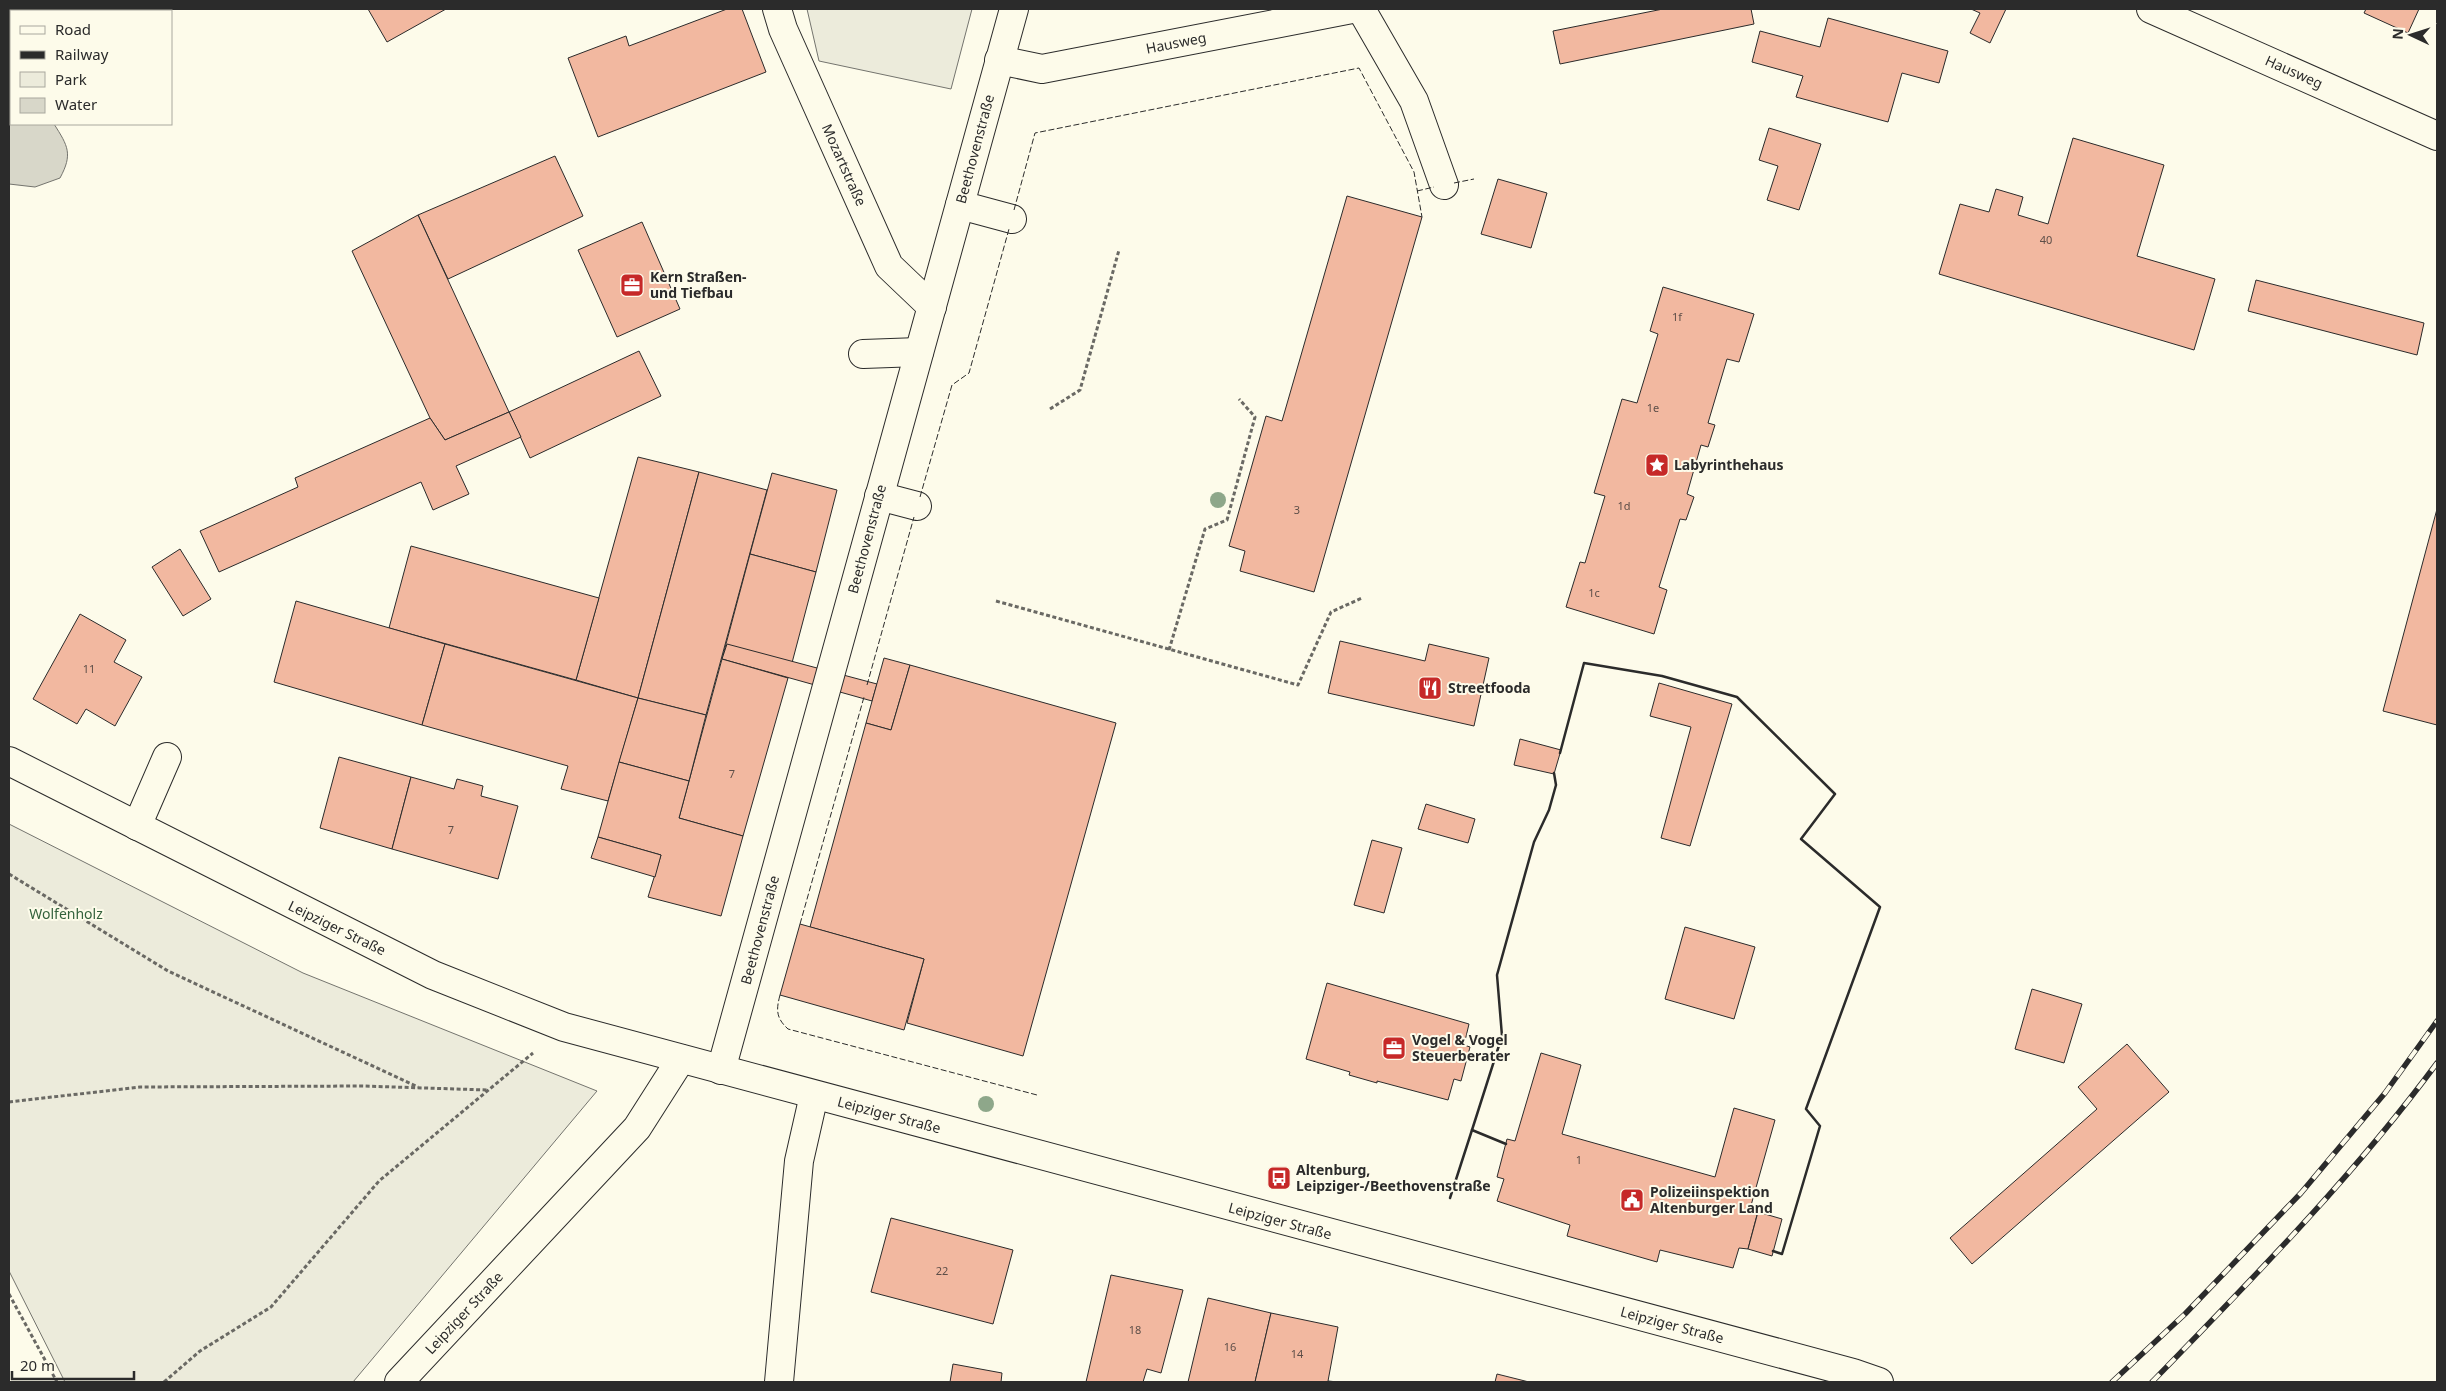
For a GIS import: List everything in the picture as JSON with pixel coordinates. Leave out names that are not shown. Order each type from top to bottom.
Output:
[{"type":"street","name":"Mozartstraße","points":[[777,9],[783,29],[890,266],[932,307]]},
{"type":"street","name":"Beethovenstraße","points":[[722,1070],[1014,9]]},
{"type":"street","name":"Hausweg","points":[[999,60],[1042,69],[1352,9]]},
{"type":"street","points":[[1361,9],[1414,102],[1444,185]]},
{"type":"street","name":"Hausweg","points":[[2151,9],[2437,136]]},
{"type":"street","points":[[960,205],[1012,219]]},
{"type":"street","points":[[864,354],[919,352]]},
{"type":"street","points":[[879,496],[917,506]]},
{"type":"street","points":[[136,826],[167,757]]},
{"type":"street","name":"Leipziger Straße","points":[[9,761],[433,975],[564,1027],[1853,1373],[1879,1382]]},
{"type":"street","name":"Leipziger Straße","points":[[399,1382],[637,1128],[681,1059]]},
{"type":"street","points":[[779,1382],[800,1161],[814,1095]]},
{"type":"path","points":[[1050,409],[1080,390],[1119,250]]},
{"type":"path","points":[[1170,650],[1205,529],[1227,520],[1255,417],[1239,399]]},
{"type":"path","points":[[996,601],[1298,686],[1331,612],[1362,598]]},
{"type":"path","points":[[9,874],[168,971],[421,1088]]},
{"type":"path","points":[[164,1382],[200,1351],[271,1307],[379,1181],[564,1027]]},
{"type":"path","points":[[9,1102],[140,1087],[363,1086],[487,1090]]},
{"type":"path","points":[[9,1294],[57,1382]]},
{"type":"green space","points":[[807,9],[972,9],[951,89],[819,61]]},
{"type":"green space","name":"Wolfenholz","points":[[9,824],[303,973],[597,1091],[353,1382],[65,1382],[9,1271]]},
{"type":"water","points":[[9,34],[10,125],[55,125],[63,138],[68,156],[60,178],[35,187],[9,184]]},
{"type":"building","points":[[368,9],[446,9],[387,42]]},
{"type":"building","points":[[727,9],[742,9],[766,72],[598,137],[568,58],[626,36],[629,46]]},
{"type":"building","points":[[1663,9],[1751,9],[1754,24],[1560,64],[1553,31]]},
{"type":"building","points":[[1971,9],[2006,9],[1990,43],[1970,33],[1980,13]]},
{"type":"building","points":[[2366,9],[2419,9],[2408,33],[2364,13]]},
{"type":"building","points":[[1828,18],[1948,51],[1939,83],[1902,73],[1888,122],[1796,97],[1803,76],[1752,62],[1760,31],[1820,47]]},
{"type":"building","points":[[1769,128],[1821,144],[1799,210],[1767,200],[1778,166],[1759,160]]},
{"type":"building","points":[[2073,138],[2164,165],[2137,256],[2215,279],[2194,350],[1939,274],[1960,204],[1989,212],[1996,189],[2023,197],[2018,215],[2048,224]]},
{"type":"building","points":[[555,156],[583,216],[448,279],[418,215]]},
{"type":"building","points":[[1498,179],[1547,193],[1531,248],[1481,234]]},
{"type":"building","points":[[1347,196],[1422,217],[1314,592],[1240,571],[1245,551],[1229,546],[1266,416],[1282,421]]},
{"type":"building","points":[[418,215],[509,412],[445,440],[430,418],[352,251]]},
{"type":"building","points":[[642,222],[680,309],[617,337],[578,250]]},
{"type":"building","points":[[2256,280],[2424,323],[2417,355],[2248,311]]},
{"type":"building","points":[[1663,287],[1754,314],[1739,362],[1727,359],[1708,423],[1715,425],[1708,447],[1701,445],[1687,494],[1694,497],[1686,520],[1680,519],[1659,587],[1667,590],[1654,634],[1566,607],[1580,562],[1585,563],[1605,496],[1594,493],[1622,399],[1637,403],[1658,334],[1650,331]]},
{"type":"building","points":[[639,351],[661,396],[530,458],[509,412]]},
{"type":"building","points":[[509,412],[521,437],[456,466],[469,494],[433,510],[421,482],[219,572],[200,531],[298,487],[295,478],[430,418],[445,440]]},
{"type":"building","points":[[638,457],[699,472],[638,698],[576,680]]},
{"type":"building","points":[[699,472],[767,490],[706,715],[638,698]]},
{"type":"building","points":[[772,473],[837,490],[816,572],[750,554]]},
{"type":"building","points":[[2437,509],[2437,725],[2383,711]]},
{"type":"building","points":[[411,546],[599,598],[576,680],[389,628]]},
{"type":"building","points":[[180,549],[211,599],[183,616],[152,567]]},
{"type":"building","points":[[750,554],[816,572],[788,678],[722,659]]},
{"type":"building","points":[[296,601],[445,644],[422,725],[274,682]]},
{"type":"building","points":[[80,614],[126,640],[114,662],[142,677],[115,726],[86,709],[77,724],[33,699]]},
{"type":"building","points":[[1340,641],[1425,661],[1429,644],[1489,658],[1474,726],[1328,693]]},
{"type":"building","points":[[445,644],[638,698],[608,801],[561,789],[568,766],[422,725]]},
{"type":"building","points":[[727,644],[877,684],[872,701],[722,659]]},
{"type":"building","points":[[884,658],[910,665],[891,730],[866,723]]},
{"type":"building","points":[[722,659],[788,678],[743,836],[679,818]]},
{"type":"building","points":[[910,665],[1116,723],[1023,1056],[907,1023],[924,959],[810,927],[866,723],[891,730]]},
{"type":"building","points":[[1659,683],[1732,704],[1690,846],[1661,838],[1691,727],[1650,716]]},
{"type":"building","points":[[638,698],[706,715],[689,781],[619,762]]},
{"type":"building","points":[[1520,739],[1561,750],[1554,774],[1514,765]]},
{"type":"building","points":[[339,757],[411,777],[392,849],[320,828]]},
{"type":"building","points":[[619,762],[689,781],[679,818],[743,836],[721,916],[648,897],[661,855],[598,837]]},
{"type":"building","points":[[411,777],[454,789],[457,779],[483,786],[481,796],[518,806],[498,879],[392,849]]},
{"type":"building","points":[[1426,804],[1475,819],[1468,843],[1418,829]]},
{"type":"building","points":[[598,837],[661,855],[655,877],[591,858]]},
{"type":"building","points":[[1372,840],[1402,848],[1384,913],[1354,905]]},
{"type":"building","points":[[800,924],[924,959],[904,1030],[780,995]]},
{"type":"building","points":[[1685,927],[1755,947],[1734,1019],[1665,999]]},
{"type":"building","points":[[1327,983],[1469,1024],[1464,1045],[1470,1047],[1461,1081],[1454,1079],[1448,1100],[1349,1075],[1350,1072],[1306,1059]]},
{"type":"building","points":[[2032,989],[2082,1004],[2064,1063],[2015,1049]]},
{"type":"building","points":[[2127,1044],[2169,1092],[1972,1264],[1950,1238],[2097,1109],[2078,1087]]},
{"type":"building","points":[[1541,1053],[1581,1065],[1562,1134],[1715,1177],[1734,1108],[1775,1120],[1750,1209],[1758,1211],[1748,1249],[1739,1248],[1733,1268],[1660,1250],[1657,1262],[1567,1236],[1570,1225],[1497,1201],[1504,1179],[1497,1177],[1507,1139],[1515,1141]]},
{"type":"building","points":[[1758,1212],[1782,1219],[1772,1256],[1748,1249]]},
{"type":"building","points":[[891,1218],[1013,1250],[993,1324],[871,1292]]},
{"type":"building","points":[[1111,1275],[1183,1290],[1161,1373],[1147,1369],[1143,1382],[1086,1382]]},
{"type":"building","points":[[1208,1298],[1271,1313],[1255,1382],[1188,1382]]},
{"type":"building","points":[[1271,1313],[1338,1327],[1328,1381],[1338,1382],[1255,1382]]},
{"type":"building","points":[[953,1364],[1002,1373],[1001,1382],[950,1382]]},
{"type":"building","points":[[1497,1374],[1529,1382],[1495,1382]]},
{"type":"railway","points":[[2112,1382],[2185,1314],[2301,1193],[2385,1093],[2437,1021]]},
{"type":"railway","points":[[2152,1382],[2264,1266],[2336,1187],[2371,1147],[2437,1063]]},
{"type":"fence","points":[[1014,210],[1035,133],[1359,68],[1414,172],[1422,217]]},
{"type":"fence","points":[[1454,183],[1474,179]]},
{"type":"fence","points":[[1417,191],[1434,187]]},
{"type":"fence","points":[[920,497],[952,385],[969,373],[1009,229]]},
{"type":"fence","points":[[867,685],[914,517]]},
{"type":"fence","points":[[800,924],[864,697]]},
{"type":"fence","points":[[780,995],[778,1014],[788,1029],[1037,1095]]},
{"type":"wall","points":[[1560,753],[1584,663],[1662,676],[1737,697],[1835,794],[1801,839],[1880,907],[1806,1109],[1820,1126],[1782,1254],[1773,1251]]},
{"type":"wall","points":[[1506,1144],[1472,1130],[1502,1036],[1497,975],[1534,842],[1549,810],[1556,785],[1554,773]]},
{"type":"wall","points":[[1450,1198],[1472,1130]]},
{"type":"place","name":"Kern Straßen- und Tiefbau","points":[[632,285]]},
{"type":"place","name":"Labyrinthehaus","points":[[1657,465]]},
{"type":"place","name":"Streetfooda","points":[[1430,688]]},
{"type":"place","name":"Vogel & Vogel Steuerberater","points":[[1394,1048]]},
{"type":"place","name":"Altenburg, Leipziger-/Beethovenstraße","points":[[1279,1178]]},
{"type":"place","name":"Polizeiinspektion Altenburger Land","points":[[1632,1200]]}]
